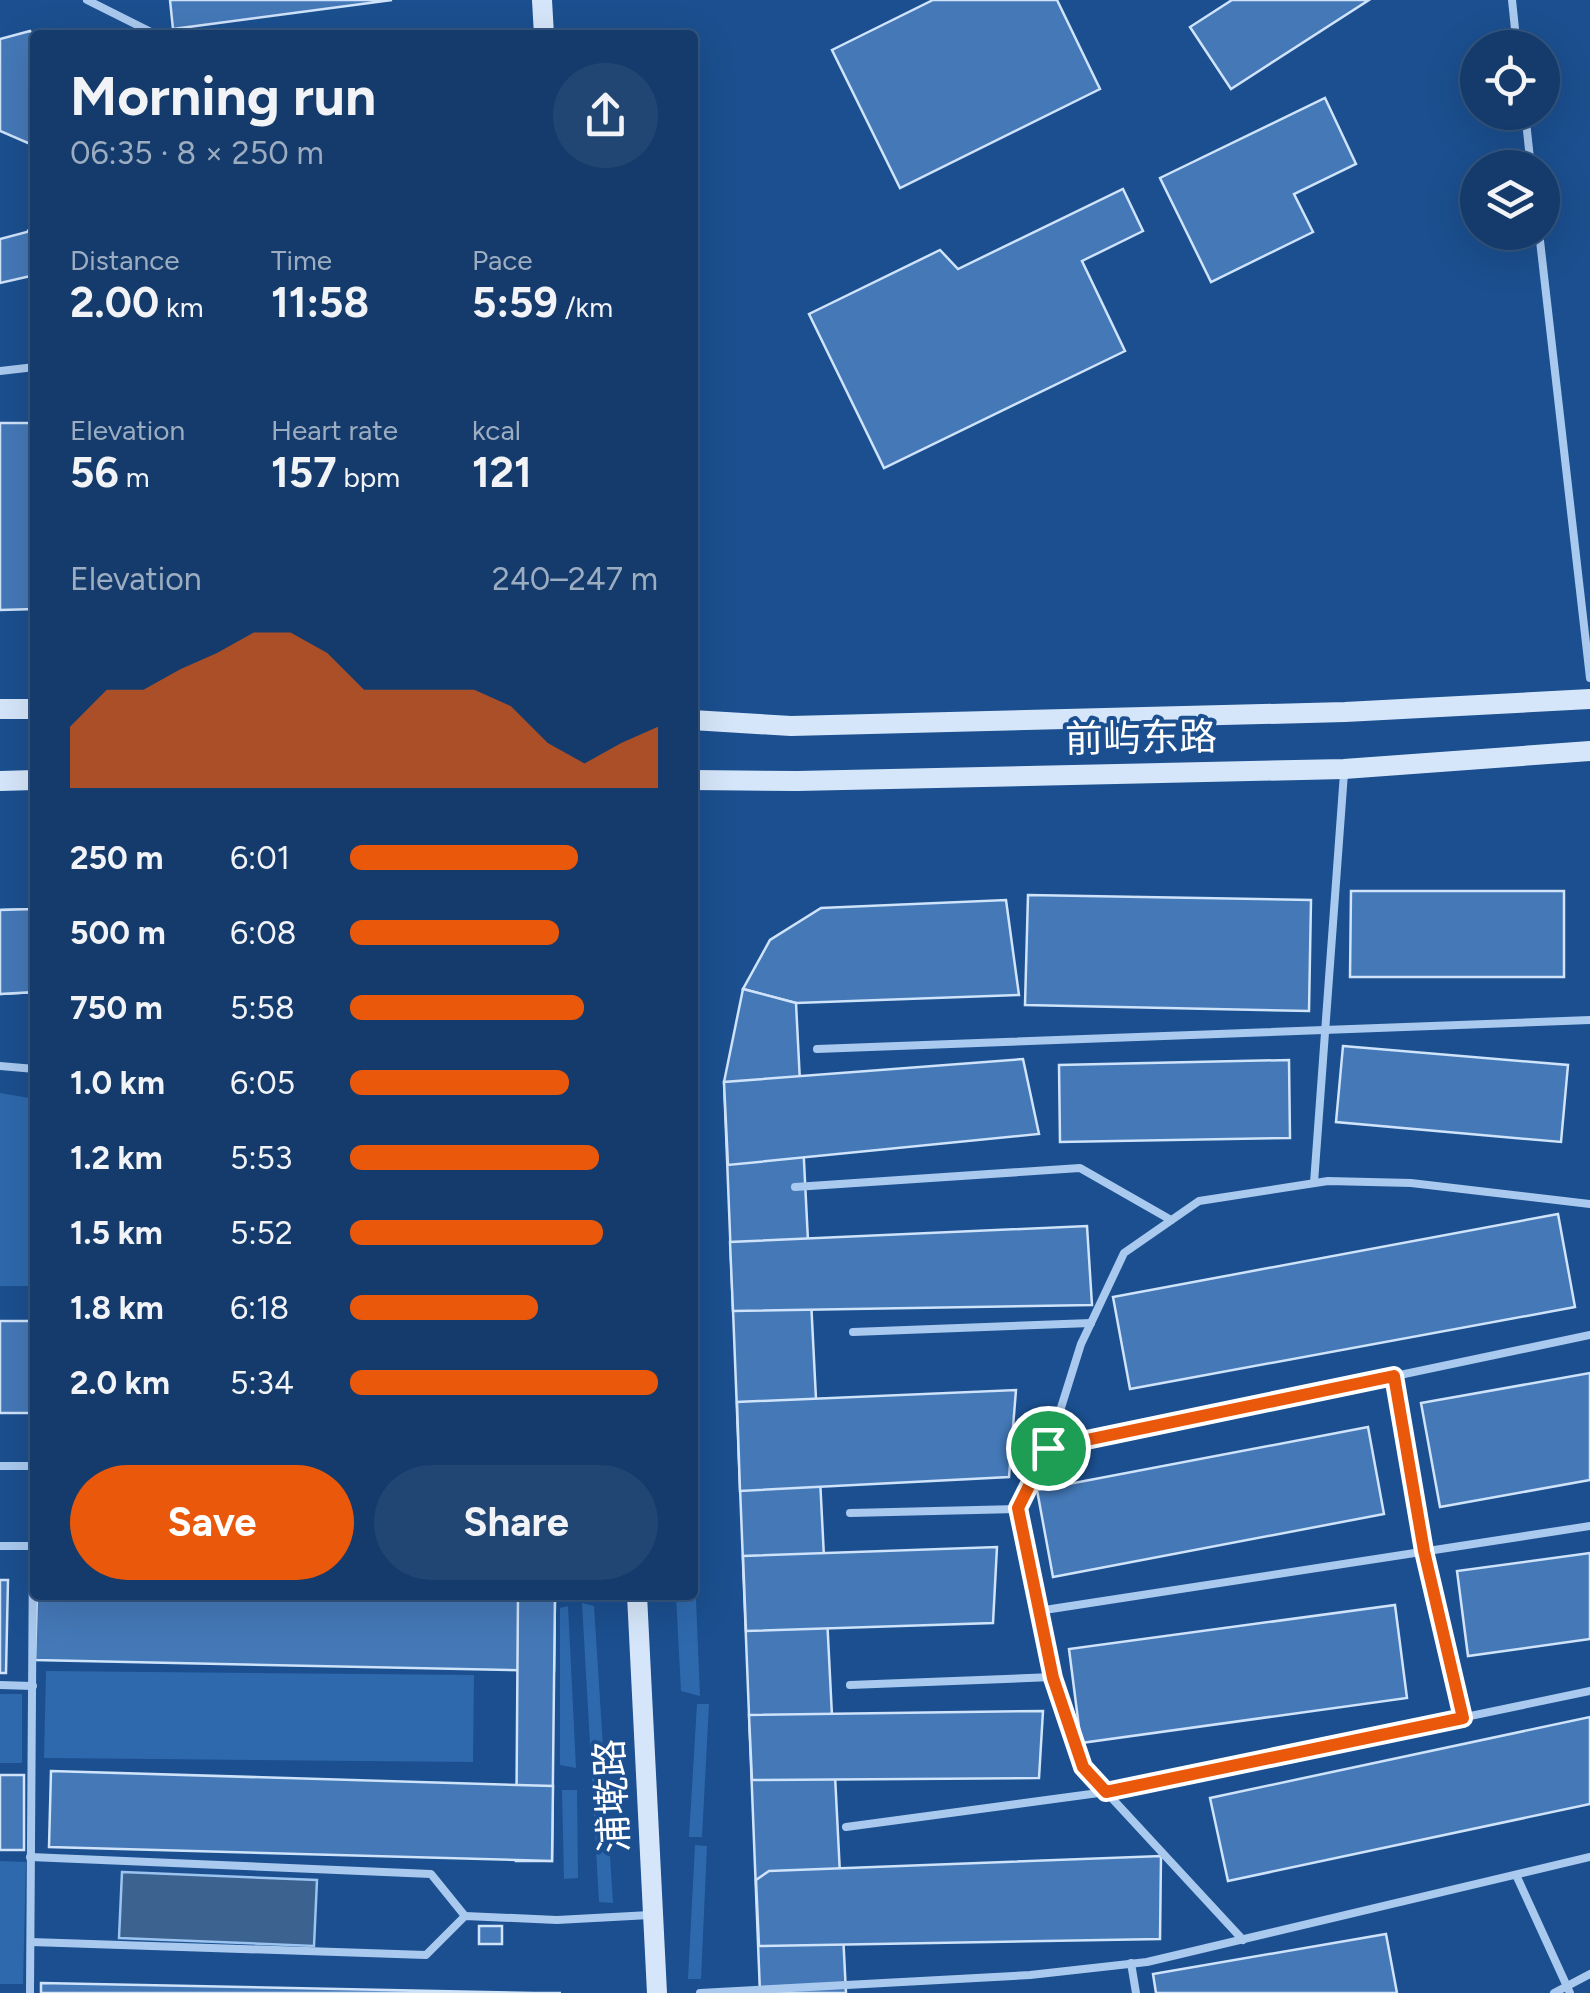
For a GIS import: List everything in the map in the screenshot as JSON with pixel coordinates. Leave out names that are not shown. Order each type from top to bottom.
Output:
[{"type":"main road","points":[[542,0],[544,30]]},
{"type":"main road","name":"前屿东路","points":[[698,720],[791,726],[1345,712],[1590,699]]},
{"type":"main road","points":[[0,709],[30,708]]},
{"type":"main road","name":"前屿东路","points":[[698,780],[1344,769],[1590,750]]},
{"type":"main road","points":[[0,781],[30,780]]},
{"type":"main road","name":"浦墘路","points":[[636,1600],[658,1993]]},
{"type":"lane","points":[[87,0],[147,30]]},
{"type":"lane","points":[[1512,0],[1516,30]]},
{"type":"lane","points":[[1540,250],[1590,678]]},
{"type":"lane","points":[[0,371],[30,368]]},
{"type":"lane","points":[[1314,1184],[1344,769]]},
{"type":"lane","points":[[817,1048],[1590,1020]]},
{"type":"lane","points":[[0,1066],[30,1069]]},
{"type":"lane","points":[[794,1187],[1080,1168],[1171,1220]]},
{"type":"lane","points":[[1243,1940],[1083,1767],[1053,1678],[1018,1508],[1048,1448],[1091,1322],[1124,1253],[1198,1202],[1328,1181],[1411,1183],[1590,1204]]},
{"type":"lane","points":[[854,1332],[1091,1322]]},
{"type":"lane","points":[[1048,1448],[1590,1335]]},
{"type":"lane","points":[[1394,1376],[1424,1551],[1463,1718]]},
{"type":"lane","points":[[0,1466],[30,1466]]},
{"type":"lane","points":[[850,1513],[1018,1508]]},
{"type":"lane","points":[[1038,1611],[1590,1526]]},
{"type":"lane","points":[[0,1546],[30,1546]]},
{"type":"lane","points":[[30,1993],[34,1600]]},
{"type":"lane","points":[[850,1685],[1053,1678]]},
{"type":"lane","points":[[0,1685],[33,1686]]},
{"type":"lane","points":[[846,1827],[1106,1792],[1590,1691]]},
{"type":"lane","points":[[30,1857],[431,1874],[465,1916]]},
{"type":"lane","points":[[700,1993],[1030,1975],[1132,1963],[1590,1858]]},
{"type":"lane","points":[[1517,1877],[1568,1990]]},
{"type":"lane","points":[[32,1942],[426,1955],[465,1916],[557,1920],[653,1915]]},
{"type":"lane","points":[[1132,1963],[1136,1993]]},
{"type":"lane","points":[[1554,1993],[1568,1990],[1590,1974]]},
{"type":"shaded area","points":[[0,1093],[30,1098],[30,1286],[0,1286]]},
{"type":"shaded area","points":[[676,1600],[696,1600],[700,1696],[681,1691]]},
{"type":"shaded area","points":[[582,1603],[594,1606],[613,1903],[599,1902]]},
{"type":"shaded area","points":[[568,1606],[576,1768],[560,1765],[560,1608]]},
{"type":"shaded area","points":[[46,1671],[474,1675],[473,1762],[44,1758]]},
{"type":"shaded area","points":[[0,1694],[22,1694],[22,1763],[0,1763]]},
{"type":"shaded area","points":[[697,1704],[709,1704],[702,1837],[689,1837]]},
{"type":"shaded area","points":[[562,1790],[577,1790],[578,1878],[564,1879]]},
{"type":"shaded area","points":[[695,1845],[707,1846],[701,1979],[688,1979]]},
{"type":"shaded area","points":[[0,1861],[26,1862],[23,1984],[0,1984]]},
{"type":"shaded area","points":[[122,1872],[317,1880],[314,1946],[119,1938]]},
{"type":"building","points":[[170,0],[392,0],[173,29]]},
{"type":"building","points":[[933,0],[1057,0],[1100,89],[900,188],[832,50]]},
{"type":"building","points":[[1232,0],[1369,0],[1231,89],[1190,27]]},
{"type":"building","points":[[30,31],[30,144],[0,131],[0,39]]},
{"type":"building","points":[[1325,98],[1356,164],[1294,194],[1313,232],[1211,282],[1160,178]]},
{"type":"building","points":[[1123,189],[1143,231],[1082,261],[1125,351],[884,468],[809,314],[940,250],[958,269]]},
{"type":"building","points":[[30,228],[30,276],[0,283],[0,239]]},
{"type":"building","points":[[0,423],[30,423],[30,609],[0,610]]},
{"type":"building","points":[[1351,891],[1564,891],[1564,977],[1350,977]]},
{"type":"building","points":[[1028,895],[1311,900],[1309,1011],[1025,1005]]},
{"type":"building","points":[[1006,900],[1019,995],[796,1003],[743,989],[770,940],[821,908]]},
{"type":"building","points":[[30,909],[30,992],[0,994],[0,910]]},
{"type":"building","points":[[30,909],[30,992],[0,994],[0,910]]},
{"type":"building","points":[[743,989],[796,1003],[846,1993],[760,1993],[724,1082]]},
{"type":"building","points":[[1343,1046],[1568,1065],[1561,1142],[1336,1122]]},
{"type":"building","points":[[1023,1059],[1039,1134],[728,1165],[724,1082]]},
{"type":"building","points":[[1289,1060],[1290,1138],[1060,1142],[1059,1065]]},
{"type":"building","points":[[1558,1214],[1575,1307],[1130,1389],[1113,1297]]},
{"type":"building","points":[[1087,1226],[1092,1305],[733,1311],[730,1242]]},
{"type":"building","points":[[0,1321],[30,1321],[30,1413],[0,1413]]},
{"type":"building","points":[[1590,1373],[1590,1480],[1440,1507],[1421,1403]]},
{"type":"building","points":[[1016,1390],[1009,1477],[740,1491],[737,1402]]},
{"type":"building","points":[[1368,1427],[1384,1514],[1053,1577],[1037,1490]]},
{"type":"building","points":[[997,1547],[993,1623],[746,1631],[743,1556]]},
{"type":"building","points":[[1590,1553],[1590,1639],[1468,1656],[1457,1571]]},
{"type":"building","points":[[0,1580],[8,1580],[6,1673],[0,1673]]},
{"type":"building","points":[[37,1600],[555,1600],[554,1671],[35,1660]]},
{"type":"building","points":[[518,1600],[555,1600],[552,1861],[516,1861]]},
{"type":"building","points":[[1395,1605],[1407,1698],[1081,1743],[1069,1649]]},
{"type":"building","points":[[1043,1711],[1039,1778],[752,1780],[749,1715]]},
{"type":"building","points":[[1590,1717],[1590,1804],[1228,1881],[1210,1798]]},
{"type":"building","points":[[51,1771],[553,1786],[552,1861],[49,1847]]},
{"type":"building","points":[[0,1775],[24,1775],[24,1850],[0,1850]]},
{"type":"building","points":[[1161,1856],[1160,1939],[759,1946],[756,1880],[769,1871]]},
{"type":"building","points":[[479,1926],[502,1926],[502,1944],[479,1944]]},
{"type":"building","points":[[1386,1934],[1397,1993],[1156,1993],[1153,1974]]},
{"type":"building","points":[[41,1983],[534,1993],[41,1993]]},
{"type":"route","points":[[1394,1376],[1424,1551],[1463,1718],[1106,1792],[1083,1767],[1053,1678],[1018,1508],[1048,1448],[1394,1376]]}]
